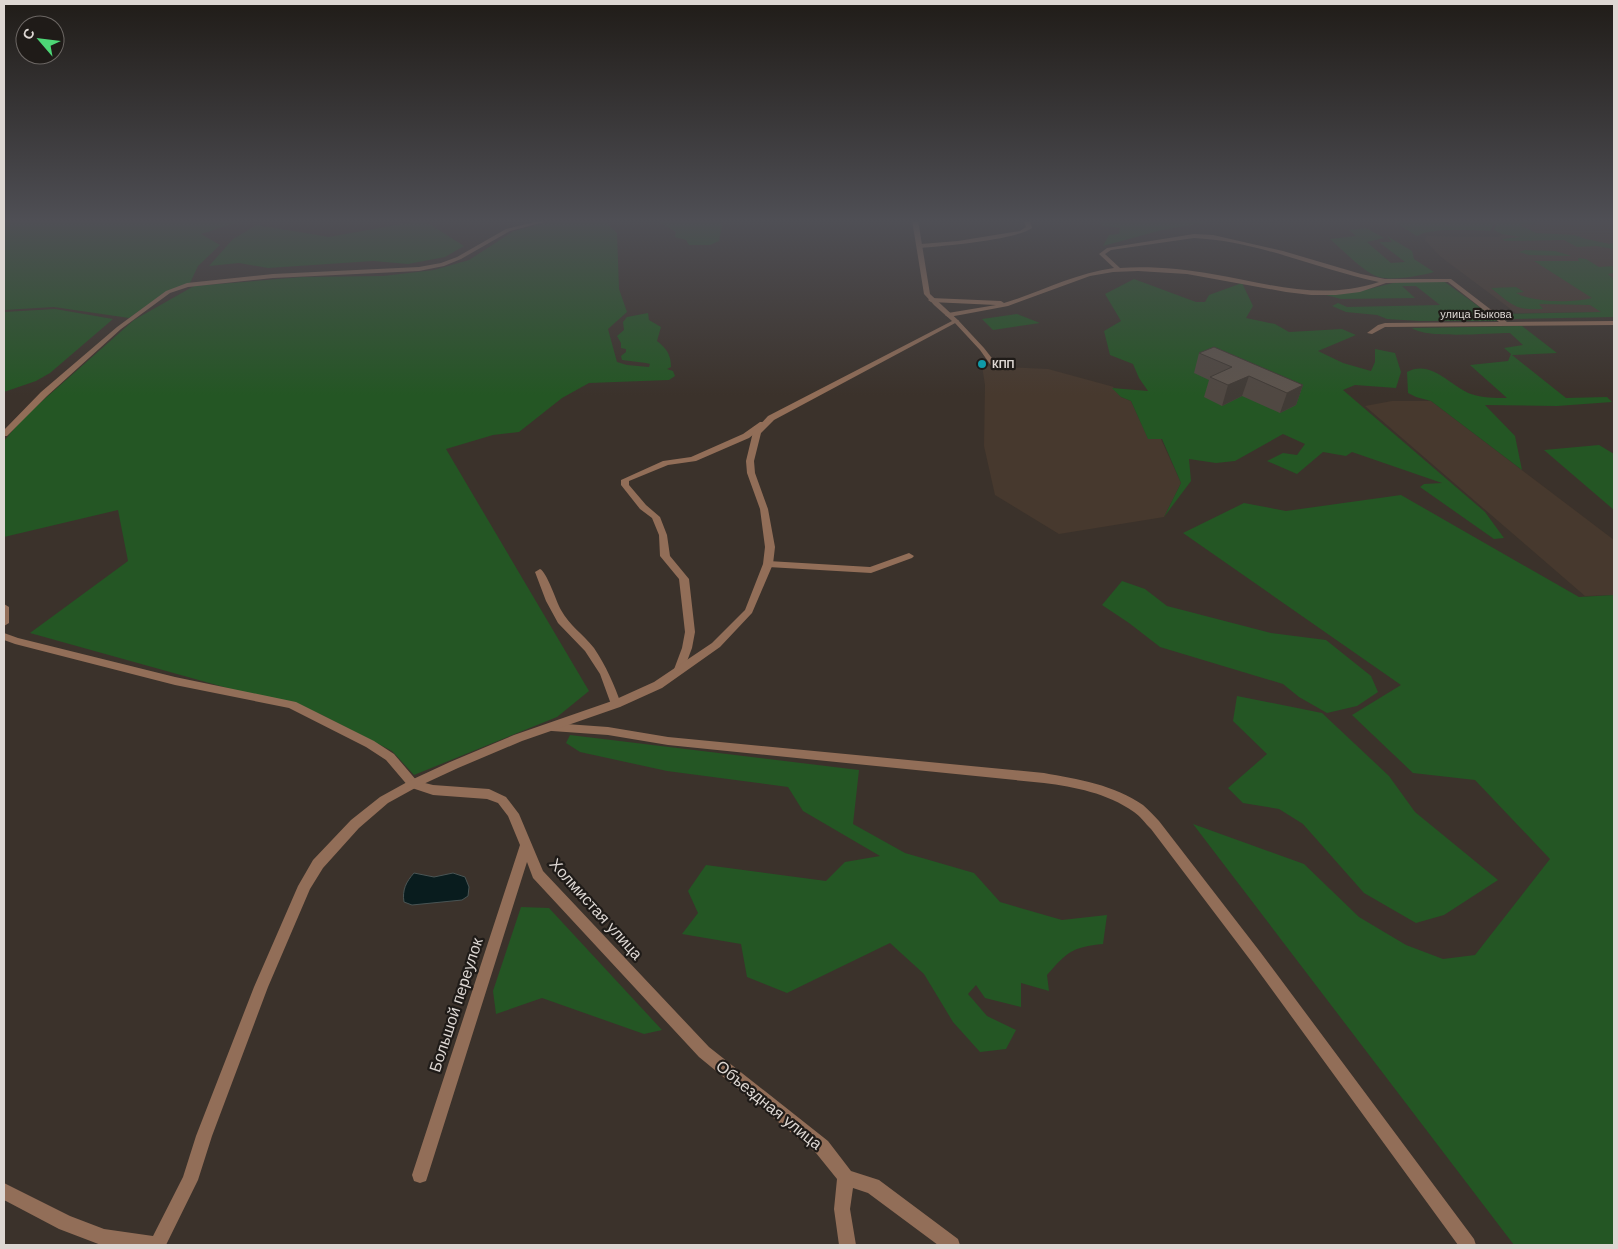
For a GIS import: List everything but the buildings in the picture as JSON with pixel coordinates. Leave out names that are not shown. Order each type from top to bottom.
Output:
[{"type":"street","points":[[4,434],[38,400],[119,328],[168,292],[188,285],[251,278]]},
{"type":"street","points":[[925,278],[927,294],[931,300],[956,321],[982,349],[994,366]]},
{"type":"street","points":[[948,315],[983,311],[1075,278]]},
{"type":"street","points":[[1224,278],[1318,294],[1348,293],[1385,281]]},
{"type":"street","points":[[1371,278],[1385,281],[1448,280],[1506,324]]},
{"type":"street","points":[[931,300],[1006,304]]},
{"type":"street","points":[[678,672],[687,648],[690,632],[684,579],[665,556],[663,535],[656,517],[643,507],[625,485],[625,480],[666,463],[693,460],[746,436],[771,418],[956,321]]},
{"type":"street","name":"улица Быкова","points":[[1370,333],[1385,325],[1614,323]]},
{"type":"street","points":[[4,1192],[65,1223],[104,1238],[157,1245],[190,1180],[204,1136],[257,997],[304,886],[318,864],[355,824],[384,800],[412,784],[518,738],[616,704],[658,685],[716,645],[749,611],[768,564],[770,547],[764,509],[751,473],[750,461],[753,440],[763,424]]},
{"type":"street","points":[[768,564],[871,570],[909,556]]},
{"type":"street","points":[[540,572],[562,623],[594,657],[605,674],[616,704]]},
{"type":"street","points":[[4,607],[4,623]]},
{"type":"street","points":[[4,636],[15,641],[175,681],[292,705],[370,744],[390,757],[412,784]]},
{"type":"street","points":[[552,727],[608,731],[668,741],[1044,778],[1082,784],[1120,798],[1139,809],[1155,825],[1262,965],[1468,1245]]},
{"type":"street","name":"Холмистая улица","points":[[412,784],[433,790],[489,794],[502,800],[513,814],[538,874],[704,1052]]},
{"type":"street","name":"Большой переулок","points":[[420,1175],[526,845]]},
{"type":"street","name":"Объездная улица","points":[[704,1052],[822,1147],[846,1177]]},
{"type":"street","points":[[847,1245],[842,1209],[846,1177],[873,1186],[952,1245]]},
{"type":"shaded area","points":[[1470,278],[1614,278],[1614,312],[1516,313]]},
{"type":"shaded area","points":[[982,366],[1048,369],[1114,387],[1121,397],[1131,401],[1148,438],[1161,439],[1181,483],[1164,517],[1059,534],[995,495],[984,446],[985,385]]},
{"type":"shaded area","points":[[1392,401],[1431,401],[1614,540],[1614,595],[1585,596],[1365,406]]},
{"type":"shaded area","points":[[414,873],[434,877],[453,873],[465,877],[469,887],[468,896],[462,900],[412,905],[404,902],[405,886]]},
{"type":"green space","points":[[4,278],[192,278],[190,283],[165,293],[129,318],[54,307],[4,310]]},
{"type":"green space","points":[[287,278],[619,278],[619,289],[627,312],[608,329],[617,362],[649,367],[650,364],[622,360],[621,356],[626,352],[626,349],[621,348],[621,343],[617,336],[624,330],[623,322],[627,317],[648,313],[649,320],[661,327],[657,341],[663,346],[670,358],[671,367],[667,369],[673,371],[675,376],[669,380],[589,383],[562,398],[519,432],[493,435],[446,449],[589,691],[557,717],[414,775],[392,751],[320,714],[30,633],[128,561],[118,510],[4,537],[4,441],[23,418],[134,320],[194,286]]},
{"type":"green space","points":[[1561,278],[1613,278],[1614,317],[1506,319],[1496,314],[1601,312],[1590,305],[1539,304],[1543,309],[1520,308],[1510,303],[1491,288],[1516,287],[1524,292],[1516,293],[1533,299],[1543,300],[1574,301],[1592,298]]},
{"type":"green space","points":[[1134,279],[1196,302],[1205,302],[1209,295],[1242,283],[1253,306],[1246,318],[1275,324],[1289,332],[1342,329],[1356,335],[1318,351],[1343,363],[1371,371],[1375,362],[1375,349],[1395,353],[1401,372],[1396,388],[1355,385],[1343,390],[1485,512],[1504,538],[1494,539],[1420,487],[1424,484],[1442,483],[1352,452],[1346,456],[1323,452],[1297,474],[1267,461],[1283,453],[1297,455],[1305,444],[1283,434],[1235,461],[1216,463],[1189,459],[1191,481],[1164,517],[1181,483],[1162,439],[1148,439],[1131,401],[1121,397],[1112,388],[1148,391],[1139,378],[1133,364],[1110,355],[1104,331],[1121,321],[1105,294]]},
{"type":"green space","points":[[1442,280],[1499,321],[1387,319],[1377,315],[1346,312],[1332,306],[1338,303],[1347,307],[1440,305],[1416,286],[1402,286],[1415,298],[1341,299],[1326,295],[1365,290],[1397,282]]},
{"type":"green space","points":[[55,309],[113,319],[50,373],[36,381],[4,392],[4,312]]},
{"type":"green space","points":[[1017,314],[1040,323],[993,330],[982,319]]},
{"type":"green space","points":[[1522,326],[1557,353],[1512,355],[1566,398],[1607,397],[1612,402],[1557,406],[1485,405],[1515,436],[1522,470],[1431,401],[1408,393],[1407,372],[1416,369],[1432,371],[1471,394],[1484,397],[1507,398],[1470,365],[1508,361],[1511,354],[1504,348],[1523,345],[1510,333],[1444,334],[1419,331],[1412,328]]},
{"type":"green space","points":[[1599,445],[1614,454],[1614,510],[1544,450]]},
{"type":"green space","points":[[1401,495],[1579,597],[1614,595],[1614,1245],[1514,1245],[1193,824],[1304,864],[1359,917],[1406,945],[1443,959],[1475,955],[1550,859],[1475,780],[1413,773],[1352,715],[1401,685],[1183,533],[1244,503],[1286,511]]},
{"type":"green space","points":[[1122,581],[1145,589],[1167,606],[1271,633],[1326,640],[1371,676],[1378,692],[1357,706],[1327,713],[1299,697],[1283,684],[1160,647],[1102,605]]},
{"type":"green space","points":[[1237,696],[1322,713],[1389,776],[1415,812],[1498,880],[1444,915],[1416,923],[1364,893],[1303,824],[1279,809],[1243,803],[1228,788],[1267,754],[1233,721]]},
{"type":"green space","points":[[570,735],[859,770],[853,824],[905,853],[974,873],[1000,902],[1062,920],[1107,915],[1103,944],[1077,949],[1065,956],[1047,975],[1049,991],[1021,983],[1021,1007],[985,998],[976,985],[968,994],[987,1016],[1016,1030],[1006,1049],[980,1052],[953,1022],[924,974],[890,943],[787,993],[747,977],[741,944],[682,934],[698,913],[688,891],[706,865],[826,881],[845,862],[880,856],[803,811],[788,787],[667,771],[580,752],[566,743]]},
{"type":"green space","points":[[521,907],[549,908],[662,1030],[644,1034],[542,998],[496,1014],[493,991]]},
{"type":"place","name":"КПП","points":[[982,364]]}]
